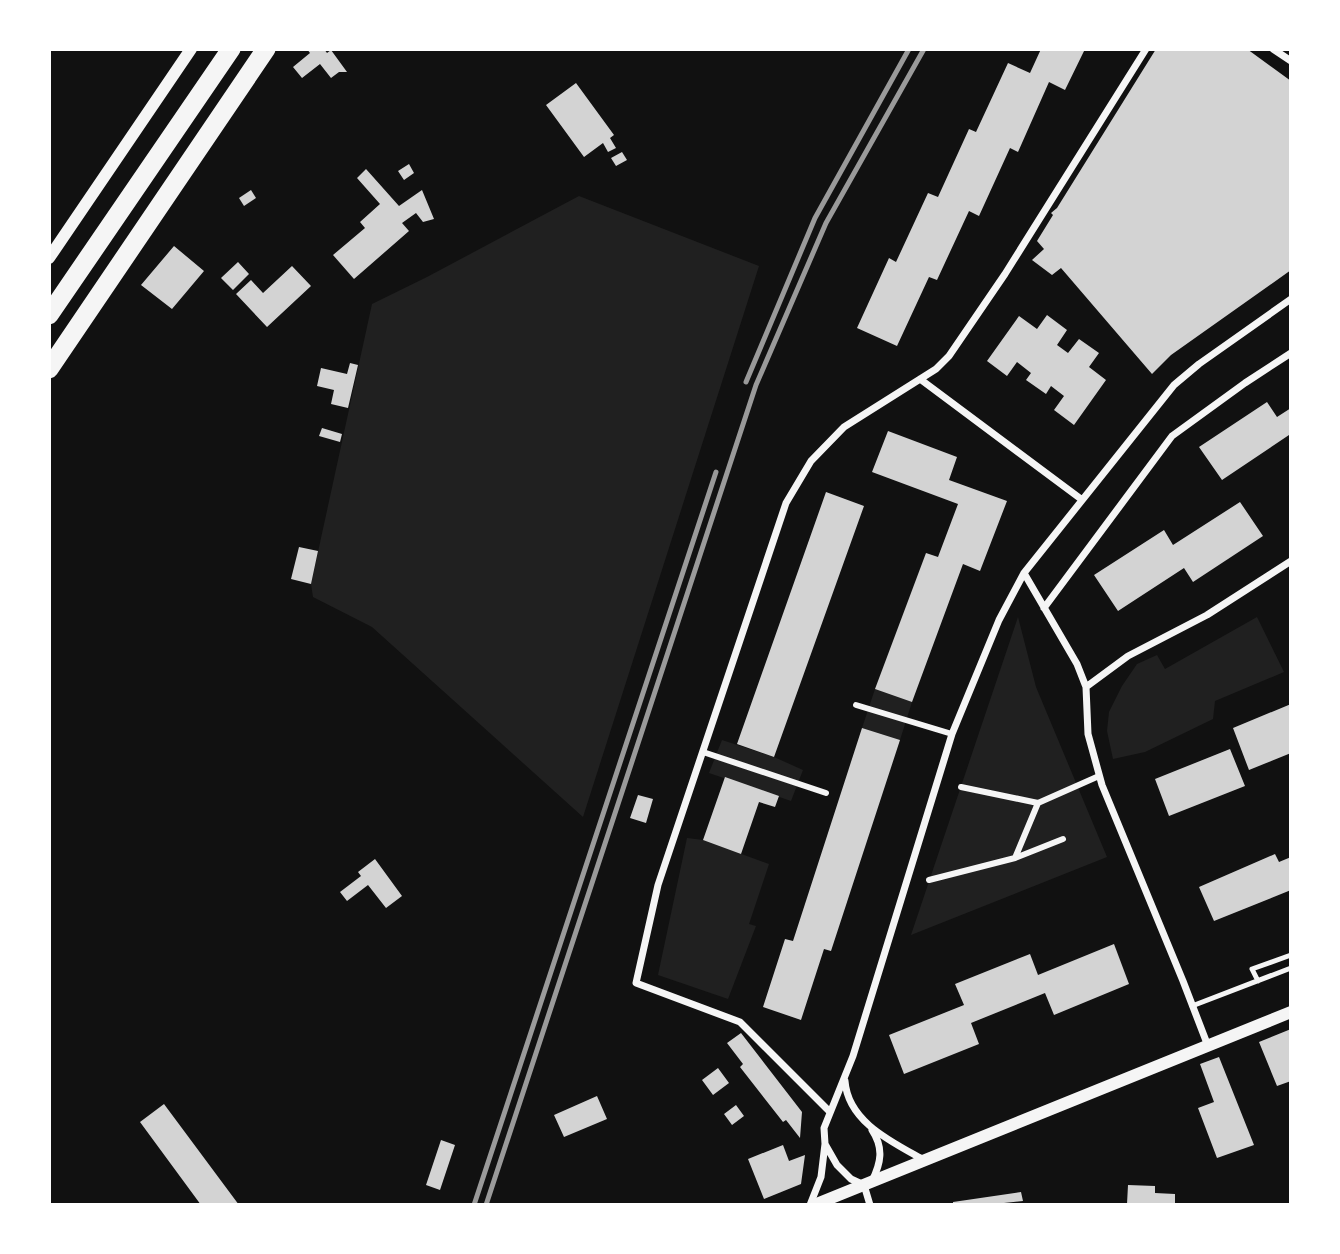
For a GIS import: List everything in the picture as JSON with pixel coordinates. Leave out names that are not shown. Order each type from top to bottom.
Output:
[{"type":"highway","points":[[49,315],[230,49]]},
{"type":"highway","points":[[49,369],[266,49]]},
{"type":"street","points":[[49,258],[191,49]]},
{"type":"street","points":[[830,1112],[740,1022],[636,983],[658,885],[786,502],[796,484],[811,461],[844,426],[936,369],[948,356],[977,315],[1146,49]]},
{"type":"street","points":[[1273,49],[1291,61]]},
{"type":"street","points":[[812,1205],[821,1177],[824,1128],[845,1077],[952,734],[999,620],[1024,573],[1174,385],[1199,364],[1291,299]]},
{"type":"street","points":[[1044,608],[1172,436],[1291,353]]},
{"type":"street","points":[[920,379],[1081,499]]},
{"type":"street","points":[[1086,687],[1128,656],[1207,615],[1291,561]]},
{"type":"street","points":[[1024,573],[1077,664],[1086,687],[1088,734],[1099,776],[1208,1046]]},
{"type":"street","points":[[856,705],[952,734]]},
{"type":"street","points":[[703,752],[826,793]]},
{"type":"street","points":[[961,787],[1038,803],[1099,776]]},
{"type":"street","points":[[1015,858],[1038,803]]},
{"type":"street","points":[[929,880],[1015,858],[1063,839]]},
{"type":"street","points":[[812,1205],[1291,1012]]},
{"type":"street","points":[[845,1077],[849,1101],[877,1138],[881,1153],[878,1168],[868,1183],[870,1205]]},
{"type":"street","points":[[869,1126],[925,1160]]},
{"type":"street","points":[[825,1144],[837,1165],[851,1180],[868,1183]]},
{"type":"lane","points":[[1258,981],[1252,969],[1291,955]]},
{"type":"lane","points":[[1192,1006],[1291,968]]},
{"type":"shaded area","points":[[579,196],[759,266],[583,817],[372,627],[313,597],[311,584],[372,304]]},
{"type":"shaded area","points":[[1018,617],[1036,687],[1107,857],[911,935]]},
{"type":"shaded area","points":[[1257,617],[1284,672],[1215,701],[1213,719],[1145,752],[1113,759],[1107,731],[1109,712],[1137,664],[1157,655],[1165,669]]},
{"type":"shaded area","points":[[875,689],[912,702],[900,740],[862,728]]},
{"type":"shaded area","points":[[722,740],[774,757],[803,770],[791,801],[709,773]]},
{"type":"shaded area","points":[[687,838],[703,840],[769,864],[749,924],[756,926],[728,999],[658,975]]},
{"type":"building","points":[[307,49],[324,49],[327,53],[331,50],[347,72],[339,72],[331,78],[320,64],[302,78],[293,67],[310,53]]},
{"type":"building","points":[[1041,49],[1085,49],[1065,90],[1049,82],[1018,152],[1010,148],[979,216],[969,211],[937,280],[929,277],[897,346],[857,328],[889,258],[896,262],[928,193],[938,197],[969,129],[976,132],[1008,63],[1030,73]]},
{"type":"building","points":[[1156,49],[1247,49],[1291,81],[1291,270],[1171,355],[1152,374],[1061,268],[1052,275],[1032,260],[1044,249],[1037,241],[1053,215],[1051,213],[1057,208]]},
{"type":"building","points":[[576,83],[614,135],[610,138],[616,148],[608,152],[603,143],[584,157],[546,105]]},
{"type":"building","points":[[622,152],[627,160],[616,166],[611,158]]},
{"type":"building","points":[[409,164],[414,173],[404,180],[398,171]]},
{"type":"building","points":[[366,169],[399,206],[422,190],[434,219],[423,222],[416,213],[402,223],[409,231],[354,279],[333,255],[365,228],[360,222],[380,204],[357,178]]},
{"type":"building","points":[[251,190],[256,198],[244,206],[239,198]]},
{"type":"building","points":[[174,246],[204,271],[172,309],[141,285]]},
{"type":"building","points":[[238,262],[249,274],[233,290],[221,278]]},
{"type":"building","points":[[292,266],[311,286],[267,327],[236,294],[251,280],[263,293]]},
{"type":"building","points":[[1047,315],[1067,330],[1057,345],[1068,353],[1079,339],[1099,353],[1089,367],[1106,380],[1074,425],[1054,410],[1064,396],[1051,386],[1046,394],[1026,380],[1031,373],[1017,362],[1007,376],[987,361],[1019,316],[1037,329]]},
{"type":"building","points":[[350,363],[358,365],[348,408],[331,404],[334,390],[317,386],[321,368],[347,374]]},
{"type":"building","points":[[1267,402],[1277,417],[1291,408],[1291,438],[1289,435],[1222,480],[1199,447]]},
{"type":"building","points":[[322,428],[342,434],[340,442],[319,436]]},
{"type":"building","points":[[888,431],[957,457],[949,480],[1007,501],[980,571],[963,564],[912,702],[875,689],[926,553],[938,557],[958,504],[872,472]]},
{"type":"building","points":[[826,492],[864,506],[774,757],[737,744]]},
{"type":"building","points":[[1240,502],[1263,536],[1193,582],[1184,568],[1118,611],[1094,575],[1164,530],[1173,545]]},
{"type":"building","points":[[299,547],[318,551],[311,584],[291,579]]},
{"type":"building","points":[[1291,704],[1291,753],[1249,770],[1233,728]]},
{"type":"building","points":[[862,728],[900,740],[831,951],[824,949],[801,1020],[763,1007],[785,939],[793,941]]},
{"type":"building","points":[[1230,749],[1245,786],[1169,816],[1155,779]]},
{"type":"building","points":[[725,777],[779,796],[775,807],[759,802],[741,854],[703,840]]},
{"type":"building","points":[[638,795],[653,799],[646,823],[630,818]]},
{"type":"building","points":[[1275,854],[1279,862],[1291,857],[1291,890],[1214,921],[1199,887]]},
{"type":"building","points":[[375,859],[402,896],[386,908],[368,885],[347,901],[340,892],[361,876],[358,872]]},
{"type":"building","points":[[1114,944],[1129,984],[1054,1015],[1045,993],[971,1023],[979,1044],[904,1074],[889,1035],[964,1005],[955,984],[1030,954],[1038,975]]},
{"type":"building","points":[[1291,1029],[1291,1081],[1277,1086],[1259,1042]]},
{"type":"building","points":[[741,1033],[802,1112],[800,1138],[786,1120],[783,1122],[740,1067],[743,1064],[727,1043]]},
{"type":"building","points":[[1219,1057],[1254,1145],[1217,1158],[1198,1108],[1214,1102],[1200,1064]]},
{"type":"building","points":[[718,1068],[729,1083],[713,1095],[702,1080]]},
{"type":"building","points":[[597,1096],[607,1119],[564,1137],[554,1115]]},
{"type":"building","points":[[164,1104],[239,1205],[201,1205],[140,1122]]},
{"type":"building","points":[[736,1105],[744,1116],[732,1125],[724,1114]]},
{"type":"building","points":[[441,1140],[455,1145],[440,1190],[426,1185]]},
{"type":"building","points":[[783,1145],[789,1161],[805,1155],[801,1184],[764,1199],[748,1159]]},
{"type":"building","points":[[1128,1185],[1155,1186],[1155,1193],[1175,1194],[1175,1205],[1127,1204]]},
{"type":"building","points":[[1021,1192],[1023,1201],[1004,1205],[953,1205],[953,1202]]},
{"type":"railway","points":[[746,382],[815,218],[909,49]]},
{"type":"railway","points":[[486,1205],[756,385],[826,223],[924,49]]},
{"type":"railway","points":[[474,1205],[716,472]]}]
